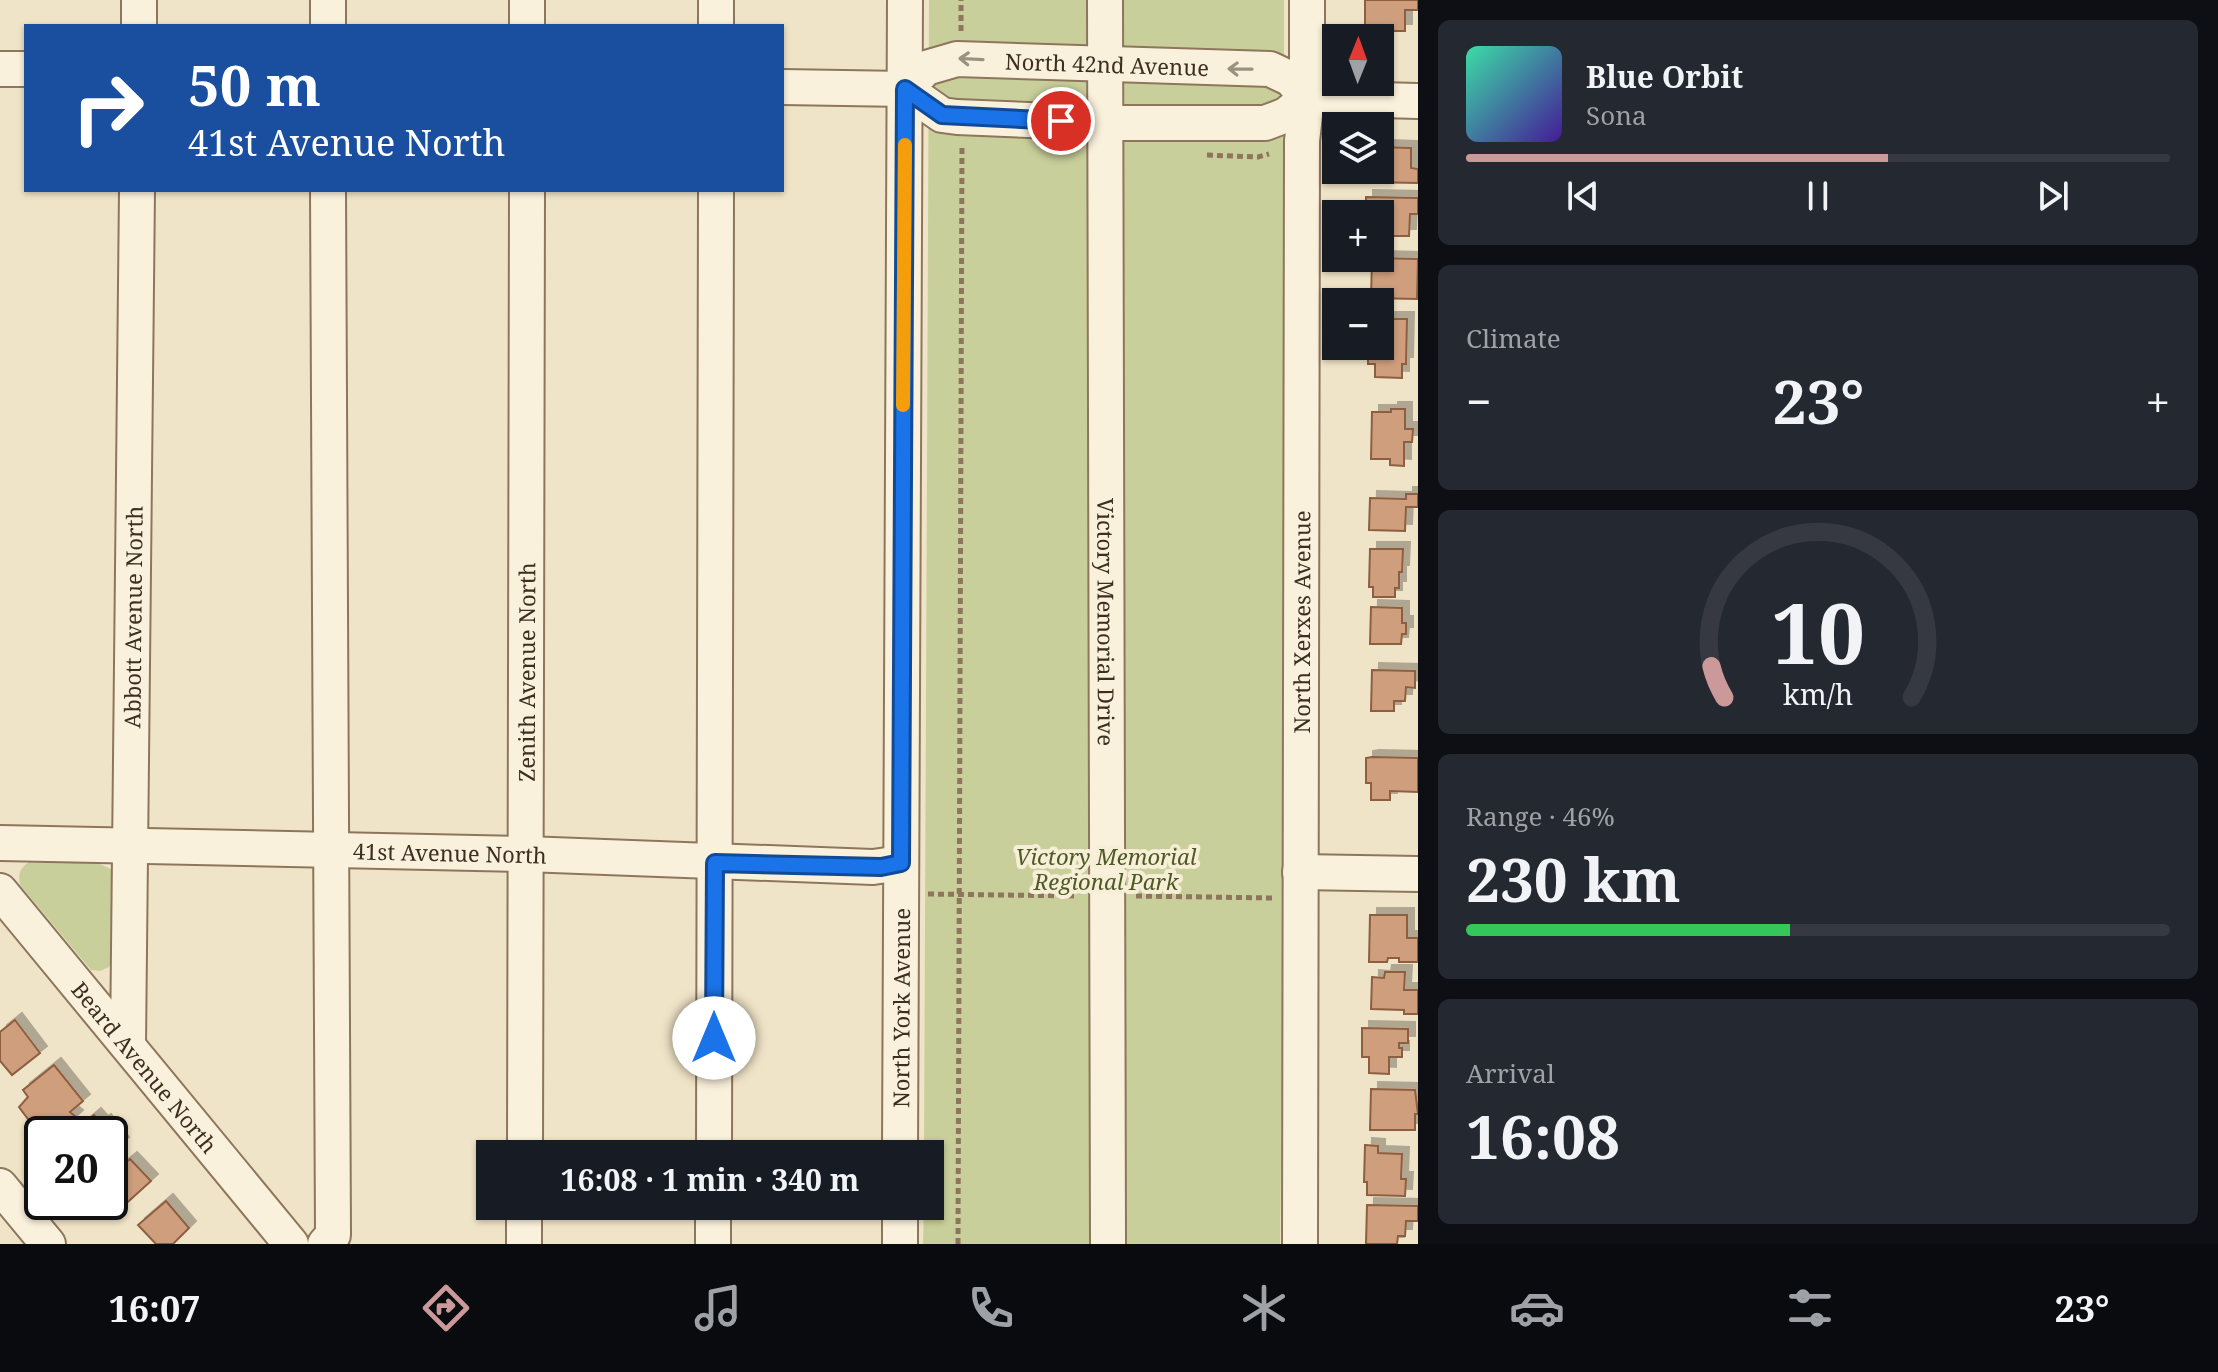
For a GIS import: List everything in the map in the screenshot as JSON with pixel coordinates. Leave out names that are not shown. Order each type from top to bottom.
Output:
[{"type":"street","points":[[139,0],[139,24]]},
{"type":"street","points":[[328,0],[328,24]]},
{"type":"street","points":[[527,0],[527,24]]},
{"type":"street","points":[[716,0],[716,24]]},
{"type":"street","name":"North York Avenue","points":[[900,1140],[905,0]]},
{"type":"street","name":"Victory Memorial Drive","points":[[1105,0],[1108,1244]]},
{"type":"street","name":"North Xerxes Avenue","points":[[1300,1244],[1302,134],[1307,98],[1307,0]]},
{"type":"street","name":"North 42nd Avenue","points":[[905,89],[926,68],[957,59],[1270,69],[1291,79],[1307,98]]},
{"type":"street","points":[[0,69],[24,69]]},
{"type":"street","points":[[784,87],[905,89],[942,115],[1104,123],[1265,123],[1286,115],[1307,98],[1418,101]]},
{"type":"street","name":"Abbott Avenue North","points":[[128,1045],[137,192]]},
{"type":"street","points":[[325,1244],[333,1235],[328,192]]},
{"type":"street","name":"Zenith Avenue North","points":[[525,1140],[527,192]]},
{"type":"street","points":[[714,1140],[716,192]]},
{"type":"street","name":"41st Avenue North","points":[[0,843],[526,854],[881,867],[901,863]]},
{"type":"street","points":[[1300,872],[1418,874]]},
{"type":"street","name":"Beard Avenue North","points":[[0,891],[291,1244]]},
{"type":"street","points":[[0,1186],[48,1244]]},
{"type":"street","points":[[524,1220],[524,1244]]},
{"type":"street","points":[[713,1220],[713,1244]]},
{"type":"street","points":[[900,1220],[900,1244]]},
{"type":"path","points":[[961,0],[961,29]]},
{"type":"path","points":[[958,1244],[962,150]]},
{"type":"green space","name":"Victory Memorial Regional Park","points":[[929,0],[1284,0],[1285,870],[1280,1244],[923,1244],[924,1220],[944,1220],[944,1140],[924,1140]]},
{"type":"green space","points":[[29,862],[97,863],[111,869],[114,877],[113,957],[109,967],[100,971],[91,970],[20,885],[20,872]]},
{"type":"building","points":[[1365,0],[1418,0],[1418,10],[1405,10],[1405,31],[1394,31],[1394,24],[1365,24]]},
{"type":"building","points":[[1394,147],[1411,148],[1411,168],[1418,169],[1418,183],[1394,183]]},
{"type":"building","points":[[1366,197],[1418,198],[1418,214],[1410,214],[1409,236],[1394,236],[1394,200],[1366,200]]},
{"type":"building","points":[[1394,258],[1418,259],[1417,299],[1394,298],[1394,288],[1371,288],[1372,272],[1394,272]]},
{"type":"building","points":[[1394,319],[1407,319],[1406,364],[1402,364],[1402,378],[1375,377],[1375,364],[1368,364],[1368,360],[1394,360]]},
{"type":"building","points":[[1391,409],[1405,409],[1405,429],[1413,429],[1412,442],[1404,442],[1404,466],[1390,465],[1390,459],[1371,459],[1372,412],[1391,412]]},
{"type":"building","points":[[1406,494],[1418,494],[1418,507],[1406,507],[1405,531],[1369,530],[1370,498],[1406,499]]},
{"type":"building","points":[[1370,549],[1403,549],[1402,572],[1399,572],[1399,588],[1395,588],[1395,597],[1373,597],[1373,587],[1369,587]]},
{"type":"building","points":[[1371,607],[1402,608],[1406,634],[1402,634],[1401,644],[1370,644]]},
{"type":"building","points":[[1372,670],[1415,671],[1415,688],[1406,687],[1405,701],[1394,701],[1394,711],[1371,711]]},
{"type":"building","points":[[1366,758],[1418,758],[1418,792],[1390,791],[1390,800],[1371,800],[1371,783],[1366,783]]},
{"type":"building","points":[[1370,915],[1407,915],[1407,938],[1418,938],[1418,962],[1399,962],[1399,958],[1388,958],[1387,962],[1369,962]]},
{"type":"building","points":[[1385,972],[1405,972],[1404,990],[1418,990],[1418,1014],[1404,1014],[1404,1010],[1371,1009],[1372,977],[1384,978]]},
{"type":"building","points":[[15,1020],[40,1053],[12,1075],[0,1061],[0,1032]]},
{"type":"building","points":[[1362,1028],[1408,1029],[1408,1043],[1399,1043],[1402,1057],[1389,1057],[1389,1074],[1369,1073],[1369,1057],[1362,1057]]},
{"type":"building","points":[[54,1065],[83,1101],[70,1112],[75,1116],[26,1116],[19,1107],[28,1097],[23,1090]]},
{"type":"building","points":[[1371,1089],[1415,1090],[1418,1114],[1415,1114],[1415,1130],[1370,1130]]},
{"type":"building","points":[[1365,1145],[1378,1146],[1378,1153],[1402,1154],[1401,1179],[1406,1179],[1405,1196],[1367,1195],[1367,1182],[1364,1182]]},
{"type":"building","points":[[130,1159],[151,1181],[128,1202]]},
{"type":"building","points":[[166,1201],[189,1228],[173,1244],[156,1244],[138,1225]]},
{"type":"building","points":[[1367,1205],[1418,1206],[1418,1221],[1406,1221],[1405,1236],[1398,1236],[1397,1244],[1366,1244]]},
{"type":"slow traffic","points":[[903,405],[905,145]]},
{"type":"route","points":[[714,1038],[715,863],[881,867],[901,863],[905,89],[942,115],[1061,121]]}]
